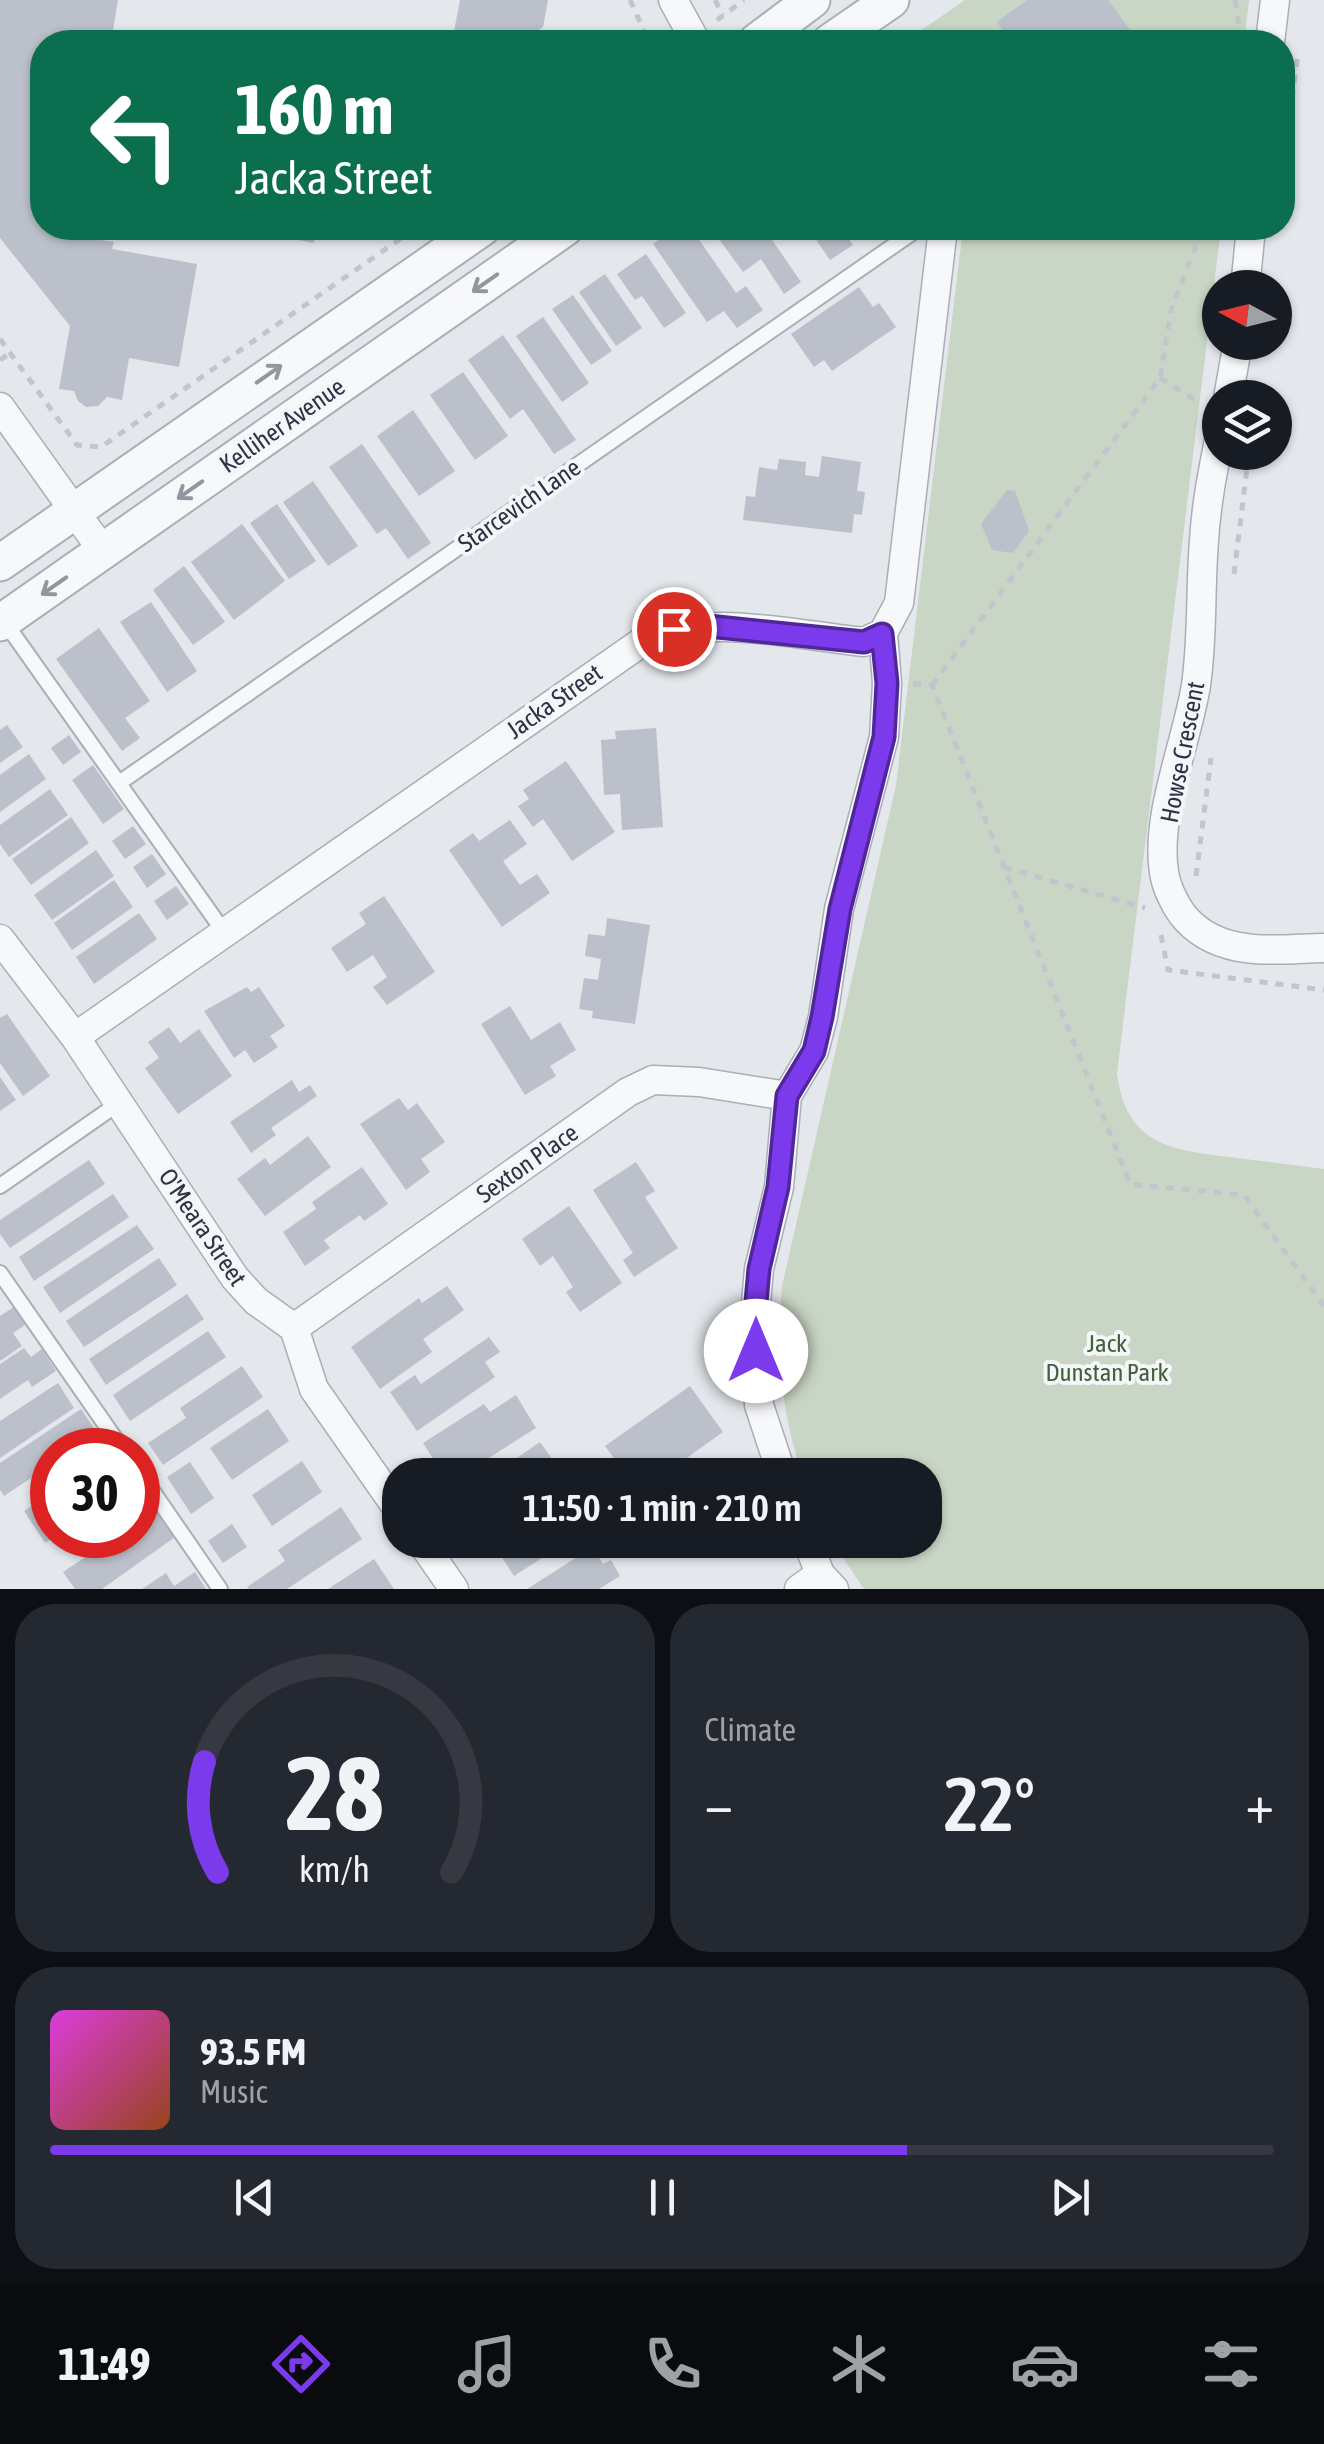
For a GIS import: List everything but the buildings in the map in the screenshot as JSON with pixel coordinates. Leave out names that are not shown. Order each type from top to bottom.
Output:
[{"type":"street","points":[[673,0],[689,30]]},
{"type":"street","points":[[772,30],[812,0],[830,30]]},
{"type":"street","points":[[850,30],[890,0]]},
{"type":"street","points":[[1271,30],[1275,0]]},
{"type":"street","name":"Kelliher Avenue","points":[[0,563],[465,240]]},
{"type":"street","name":"Kelliher Avenue","points":[[2,622],[547,240]]},
{"type":"street","points":[[776,1458],[759,1406],[754,1324],[759,1269],[778,1187],[787,1096],[814,1051],[840,909],[884,737],[887,683],[882,634],[899,604],[942,240]]},
{"type":"street","points":[[1246,270],[1249,240]]},
{"type":"street","points":[[0,407],[103,551]]},
{"type":"street","name":"Howse Crescent","points":[[1212,470],[1203,542],[1201,648],[1171,794],[1164,873],[1183,915],[1216,941],[1256,950],[1324,948]]},
{"type":"street","name":"Jacka Street","points":[[74,1036],[649,637],[674,629],[708,626],[864,642],[882,634]]},
{"type":"street","name":"O'Meara Street","points":[[0,939],[74,1036],[244,1289],[294,1328]]},
{"type":"street","name":"Sexton Place","points":[[294,1328],[628,1092],[653,1080],[699,1082],[787,1096]]},
{"type":"street","points":[[294,1328],[314,1389],[382,1486]]},
{"type":"street","points":[[432,1558],[454,1589]]},
{"type":"street","points":[[812,1558],[818,1584]]},
{"type":"lane","name":"Starcevich Lane","points":[[119,783],[902,240]]},
{"type":"lane","points":[[2,622],[224,932]]},
{"type":"lane","points":[[0,1186],[119,1103]]},
{"type":"lane","points":[[0,1273],[109,1428]]},
{"type":"lane","points":[[160,1502],[220,1589]]},
{"type":"path","points":[[630,0],[644,30]]},
{"type":"path","points":[[715,0],[723,15]]},
{"type":"path","points":[[1235,0],[1239,30]]},
{"type":"path","points":[[1295,72],[1299,40]]},
{"type":"path","points":[[0,338],[77,444],[101,448],[399,240]]},
{"type":"path","points":[[932,685],[1160,378],[1171,310],[1198,240]]},
{"type":"path","points":[[0,360],[10,353]]},
{"type":"path","points":[[1160,378],[1202,396]]},
{"type":"path","points":[[887,683],[932,685]]},
{"type":"path","points":[[932,685],[1130,1184],[1244,1195],[1324,1306]]},
{"type":"green space","points":[[965,0],[1249,0],[1245,30],[921,30]]},
{"type":"green space","name":"Jack Dunstan Park","points":[[962,240],[1220,240],[1216,270],[1202,270],[1205,360],[1117,1073],[1130,1115],[1154,1139],[1188,1151],[1324,1169],[1324,1589],[864,1589],[843,1558],[942,1558],[942,1458],[797,1458],[782,1382],[782,1286],[896,785]]},
{"type":"route","points":[[674,629],[708,626],[864,642],[882,634],[887,683],[884,737],[856,836],[814,1051],[787,1096],[778,1187],[759,1269],[756,1351]]}]
